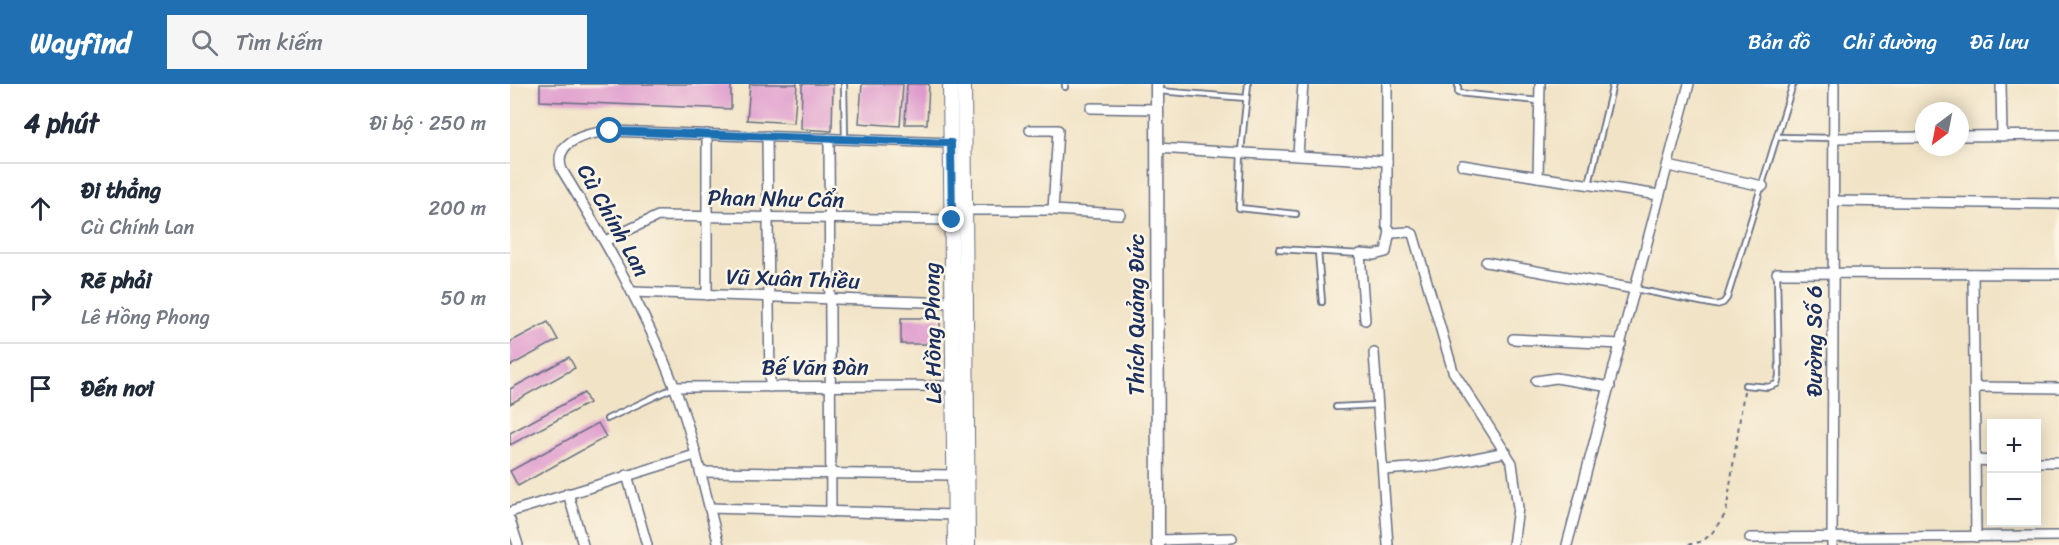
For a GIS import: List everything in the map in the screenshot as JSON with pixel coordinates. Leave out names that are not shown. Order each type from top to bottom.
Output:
[{"type":"main road","name":"Lê Hồng Phong","points":[[950,84],[952,303],[961,386],[968,545]]},
{"type":"main road","name":"Lê Hồng Phong","points":[[955,545],[955,475],[961,386],[967,210],[964,84]]},
{"type":"street","points":[[1298,154],[1303,84]]},
{"type":"street","points":[[1365,320],[1360,254],[1374,255],[1386,252],[1390,231],[1387,226],[1387,84]]},
{"type":"street","points":[[1538,177],[1540,84]]},
{"type":"street","points":[[1567,545],[1689,84]]},
{"type":"street","name":"Đường Số 6","points":[[1832,542],[1834,84]]},
{"type":"street","points":[[2001,84],[2002,136]]},
{"type":"street","name":"Thích Quảng Đức","points":[[1157,87],[1158,543]]},
{"type":"street","points":[[1091,108],[1156,110]]},
{"type":"street","points":[[1030,130],[1058,130],[1053,210]]},
{"type":"street","name":"Cù Chính Lan","points":[[719,545],[675,387],[632,292],[605,241],[562,170],[560,157],[565,147],[580,137],[602,132],[951,143]]},
{"type":"street","points":[[707,134],[707,295]]},
{"type":"street","points":[[1969,136],[2059,135]]},
{"type":"street","points":[[767,136],[770,387]]},
{"type":"street","points":[[1834,138],[1915,137]]},
{"type":"street","points":[[830,138],[831,512]]},
{"type":"street","points":[[1156,148],[1298,154],[1387,161]]},
{"type":"street","points":[[1462,165],[1659,195]]},
{"type":"street","points":[[1668,166],[1763,186]]},
{"type":"street","points":[[1834,201],[2059,204]]},
{"type":"street","points":[[967,210],[1053,210],[1120,214]]},
{"type":"street","name":"Phan Như Cẩn","points":[[605,241],[658,216],[952,220]]},
{"type":"street","points":[[1390,231],[1413,234],[1453,371],[1512,463],[1517,494],[1513,545]]},
{"type":"street","points":[[1486,261],[1635,289]]},
{"type":"street","points":[[1778,273],[1834,275],[2059,274]]},
{"type":"street","points":[[1973,274],[1976,537]]},
{"type":"street","name":"Vũ Xuân Thiều","points":[[632,292],[952,303]]},
{"type":"street","points":[[1513,339],[1621,344]]},
{"type":"street","points":[[1374,353],[1388,545]]},
{"type":"street","points":[[1536,381],[1556,378],[1610,387]]},
{"type":"street","name":"Bế Văn Đàn","points":[[675,387],[961,386]]},
{"type":"street","points":[[1975,387],[2059,388]]},
{"type":"street","points":[[1384,470],[1436,466],[1506,452]]},
{"type":"street","points":[[510,512],[694,455]]},
{"type":"street","points":[[1976,460],[1987,461]]},
{"type":"street","points":[[2041,462],[2059,462]]},
{"type":"street","points":[[700,472],[955,475]]},
{"type":"street","points":[[627,475],[647,545]]},
{"type":"street","points":[[568,493],[583,545]]},
{"type":"street","points":[[710,508],[955,515]]},
{"type":"street","points":[[510,520],[518,545]]},
{"type":"street","points":[[1750,538],[1832,542],[2059,536]]},
{"type":"street","points":[[1158,543],[1232,538]]},
{"type":"lane","points":[[844,84],[845,138]]},
{"type":"lane","points":[[1248,84],[1241,151],[1239,208],[1296,214]]},
{"type":"lane","points":[[1458,84],[1458,93],[1539,101]]},
{"type":"lane","points":[[1589,184],[1613,84]]},
{"type":"lane","points":[[1635,289],[1716,305],[1723,303],[1727,297],[1779,136],[1793,84]]},
{"type":"lane","points":[[1157,87],[1246,98]]},
{"type":"lane","points":[[1779,136],[1834,138]]},
{"type":"lane","points":[[1279,249],[1360,254]]},
{"type":"lane","points":[[1318,251],[1322,302]]},
{"type":"lane","points":[[1745,385],[1768,387],[1777,384],[1779,376],[1778,273]]},
{"type":"lane","points":[[608,419],[675,387]]},
{"type":"lane","points":[[1336,407],[1378,405]]},
{"type":"path","points":[[1688,545],[1703,541],[1726,513],[1745,385]]},
{"type":"building","points":[[540,84],[731,84],[731,109],[540,101]]},
{"type":"building","points":[[750,84],[797,84],[794,123],[747,120]]},
{"type":"building","points":[[802,84],[833,84],[832,131],[801,129]]},
{"type":"building","points":[[862,84],[903,84],[900,126],[859,123]]},
{"type":"building","points":[[907,84],[929,84],[927,124],[905,124]]},
{"type":"building","points":[[901,318],[940,318],[940,344],[901,344]]},
{"type":"building","points":[[548,322],[558,340],[510,366],[510,342]]},
{"type":"building","points":[[569,357],[575,368],[510,404],[510,389]]},
{"type":"building","points":[[584,393],[589,403],[510,445],[510,433]]},
{"type":"building","points":[[598,423],[606,437],[518,486],[510,471]]},
{"type":"route","points":[[610,131],[951,143],[952,220]]}]
